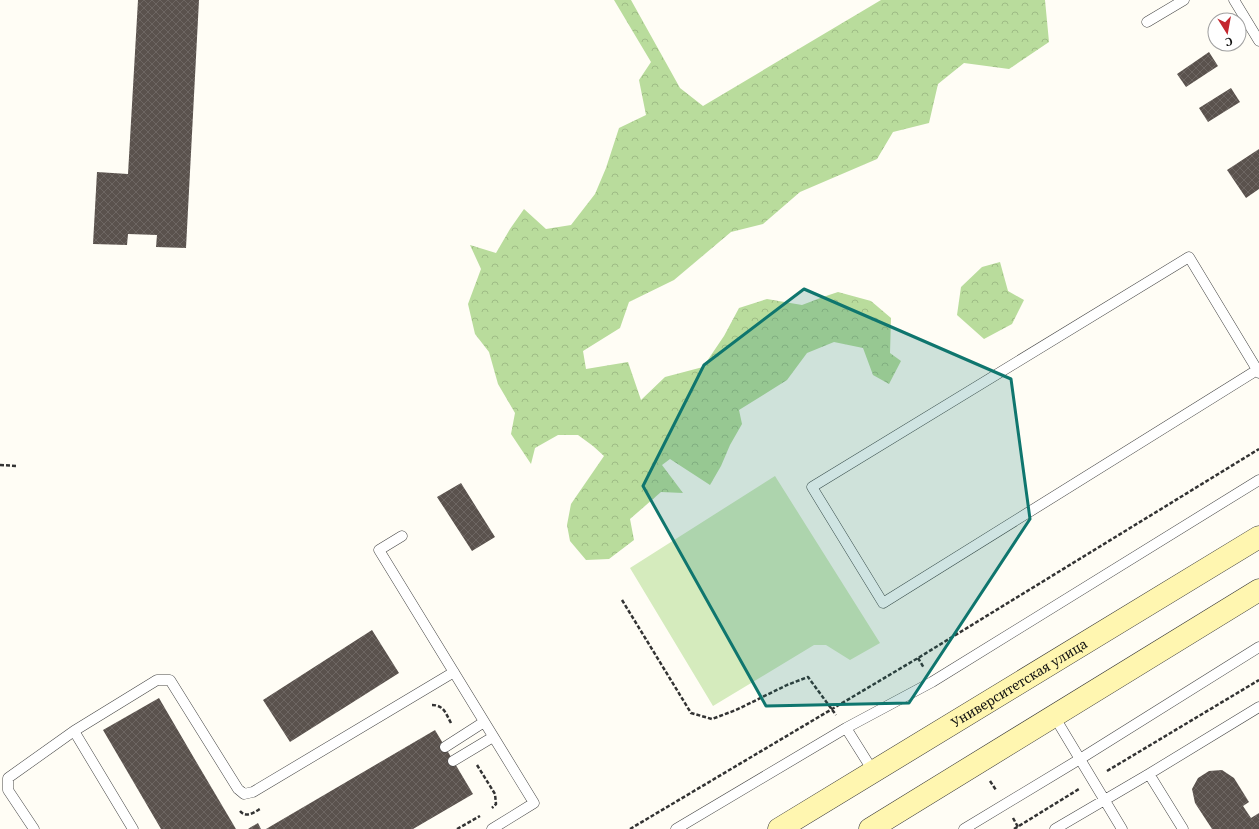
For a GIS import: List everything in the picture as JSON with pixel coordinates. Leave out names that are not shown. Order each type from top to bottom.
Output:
[{"type":"main road","name":"Университетская улица","points":[[779,829],[1259,537]]},
{"type":"main road","points":[[870,829],[1259,590]]},
{"type":"lane","points":[[1147,22],[1184,0]]},
{"type":"lane","points":[[1234,0],[1259,41]]},
{"type":"lane","points":[[1189,257],[1258,371],[883,604],[812,487],[1189,257]]},
{"type":"lane","points":[[676,829],[846,728],[932,682],[1259,480]]},
{"type":"lane","points":[[402,536],[379,550],[534,803],[492,829]]},
{"type":"lane","points":[[964,829],[1080,759],[1259,647]]},
{"type":"lane","points":[[34,829],[8,790],[8,778],[74,731],[157,680],[170,680],[238,789],[244,794],[253,792],[454,672]]},
{"type":"lane","points":[[1055,829],[1259,707]]},
{"type":"lane","points":[[1054,716],[1122,829]]},
{"type":"lane","points":[[445,747],[484,722]]},
{"type":"lane","points":[[846,728],[873,771]]},
{"type":"lane","points":[[74,731],[133,829]]},
{"type":"lane","points":[[453,761],[493,737]]},
{"type":"lane","points":[[1149,774],[1183,829]]},
{"type":"path","points":[[630,829],[832,709],[1259,449]]},
{"type":"path","points":[[0,465],[17,466]]},
{"type":"path","points":[[622,600],[691,713],[712,719],[736,710],[787,685],[808,677],[846,728]]},
{"type":"path","points":[[1014,829],[1092,780],[1259,680]]},
{"type":"path","points":[[430,705],[436,705],[442,708],[460,737]]},
{"type":"path","points":[[469,752],[495,794],[496,804],[491,809]]},
{"type":"path","points":[[238,807],[241,813],[246,815],[252,814],[265,806]]},
{"type":"path","points":[[457,829],[484,813]]},
{"type":"highlighted area","points":[[804,289],[1011,379],[1030,519],[909,703],[766,706],[643,486],[704,365]]},
{"type":"green space","points":[[614,0],[631,0],[680,88],[703,106],[881,0],[1045,0],[1049,42],[1009,69],[964,63],[938,84],[929,123],[893,132],[877,159],[800,192],[763,224],[731,232],[674,280],[629,302],[620,328],[583,351],[586,369],[628,362],[641,400],[665,377],[703,367],[724,336],[739,308],[767,299],[802,305],[838,292],[871,301],[891,318],[890,353],[901,361],[889,384],[873,375],[863,348],[834,342],[807,353],[787,380],[739,410],[742,424],[710,485],[670,459],[662,465],[683,493],[661,492],[630,519],[634,540],[609,559],[586,560],[570,541],[567,525],[571,504],[604,456],[578,435],[558,435],[535,448],[531,464],[511,434],[515,413],[498,384],[489,352],[475,334],[468,304],[481,269],[470,245],[496,253],[524,209],[546,229],[571,225],[595,194],[606,168],[619,128],[646,115],[639,80],[651,62]]},
{"type":"green space","points":[[1000,262],[1008,291],[1024,300],[1012,324],[984,339],[957,315],[961,287],[982,267]]},
{"type":"green space","points":[[775,476],[880,643],[850,660],[826,645],[814,645],[713,706],[630,568]]},
{"type":"building","points":[[138,0],[199,0],[186,248],[156,247],[157,235],[128,234],[127,245],[93,244],[97,172],[128,174]]},
{"type":"building","points":[[1209,52],[1218,66],[1186,87],[1177,74]]},
{"type":"building","points":[[1231,88],[1240,102],[1208,122],[1199,108]]},
{"type":"building","points":[[1259,149],[1259,189],[1246,198],[1227,170]]},
{"type":"building","points":[[461,483],[495,537],[472,551],[437,497]]},
{"type":"building","points":[[372,630],[399,673],[290,742],[263,700]]},
{"type":"building","points":[[159,698],[236,829],[161,829],[103,730]]},
{"type":"building","points":[[435,730],[473,794],[413,829],[266,829]]},
{"type":"building","points":[[1222,770],[1234,778],[1249,802],[1243,806],[1251,818],[1259,813],[1259,829],[1212,829],[1195,803],[1192,789],[1198,778],[1209,771]]},
{"type":"building","points":[[258,823],[261,829],[248,829],[251,827]]}]
